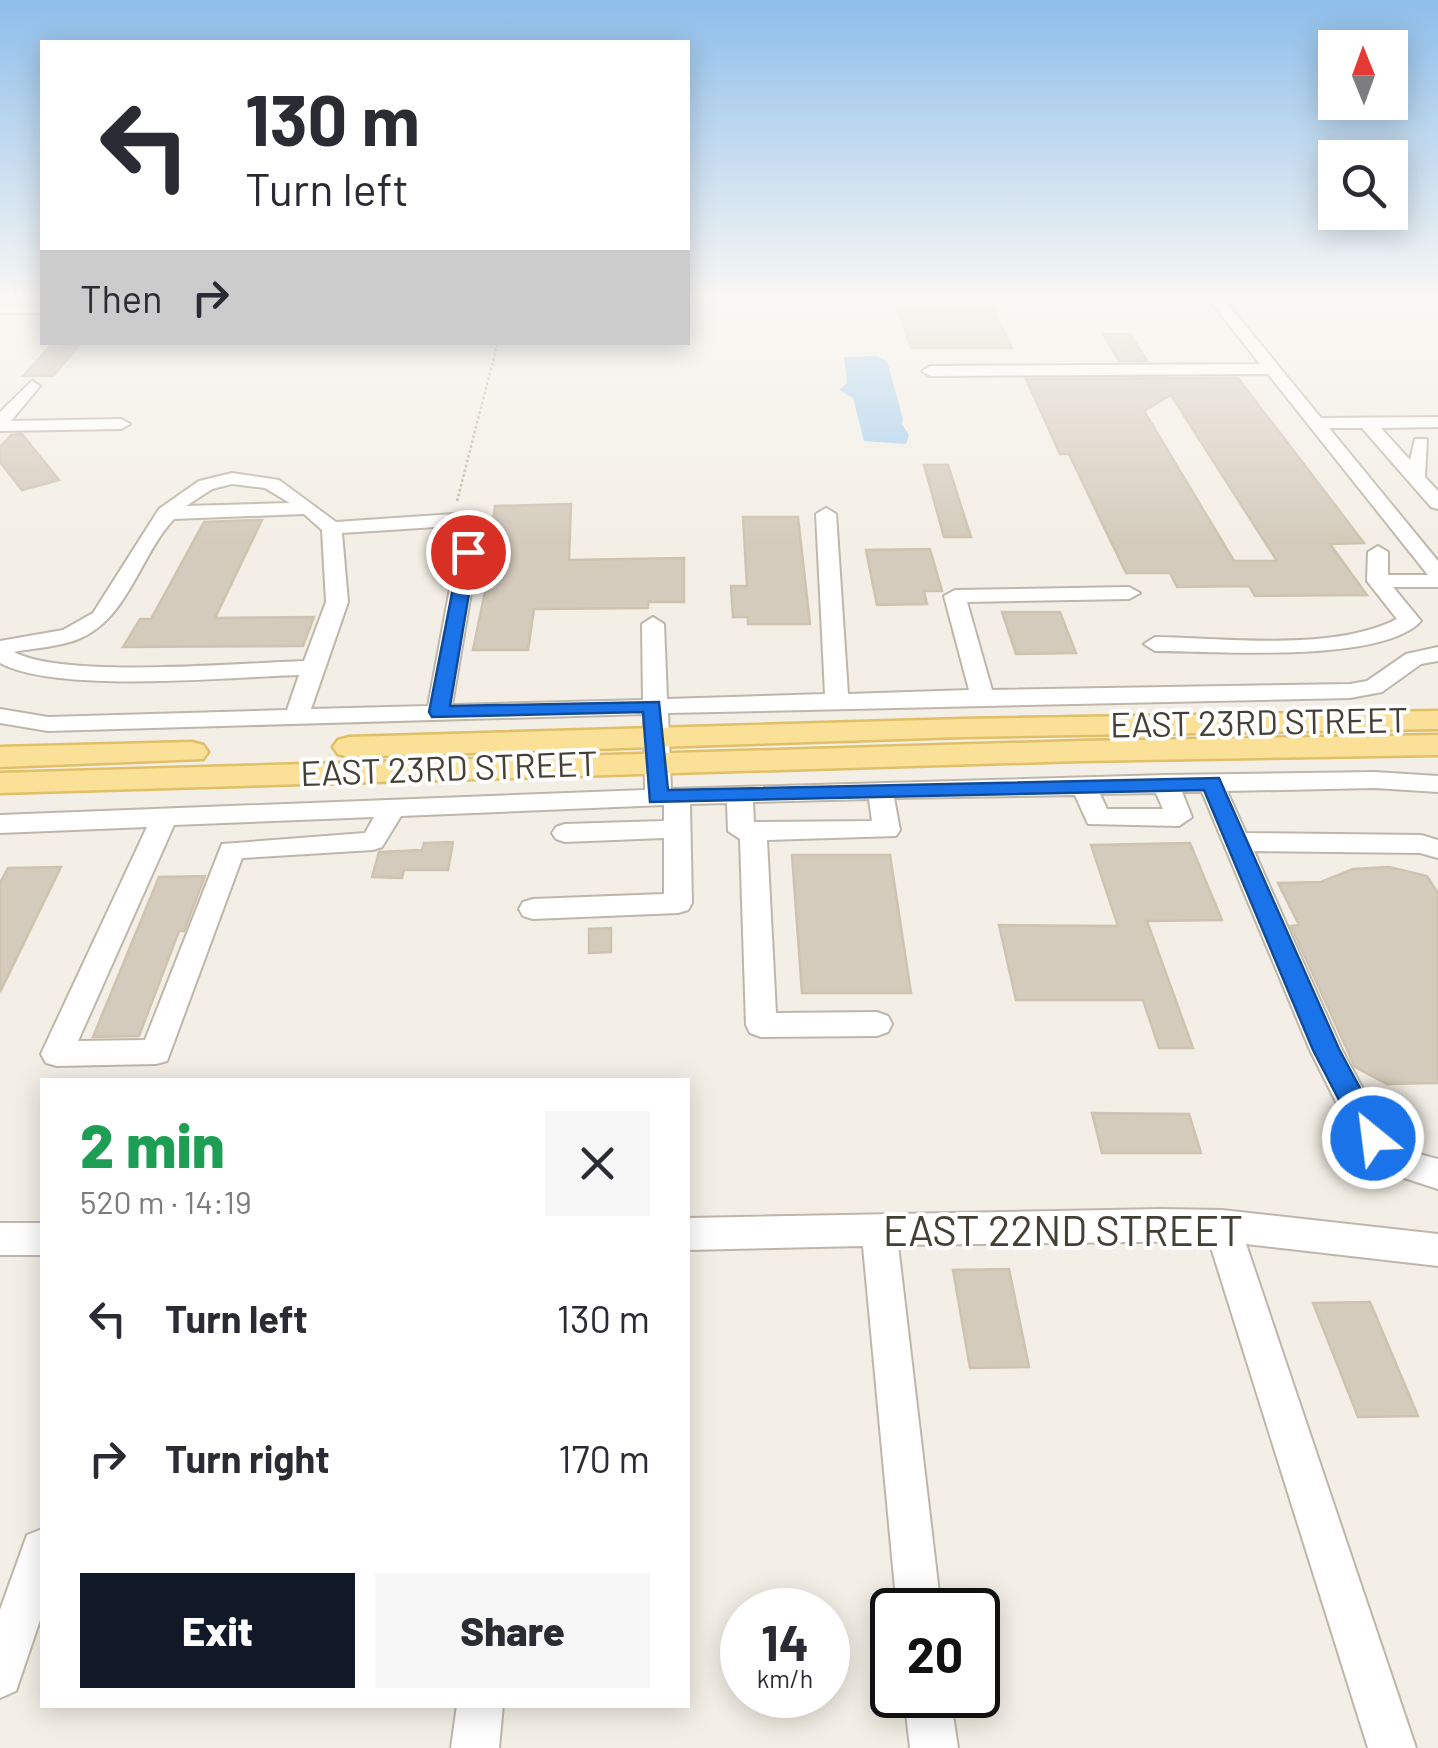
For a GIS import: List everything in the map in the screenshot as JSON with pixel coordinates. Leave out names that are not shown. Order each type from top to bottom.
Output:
[{"type":"main road","name":"EAST 23RD STREET","points":[[0,757],[654,735],[1438,720]]},
{"type":"main road","name":"EAST 23RD STREET","points":[[0,782],[654,735],[1438,745]]},
{"type":"street","points":[[1280,379],[1438,577]]},
{"type":"street","points":[[0,424],[32,386]]},
{"type":"street","points":[[1367,422],[1438,503]]},
{"type":"street","points":[[1316,423],[1438,422]]},
{"type":"street","points":[[0,424],[121,424]]},
{"type":"street","points":[[1416,478],[1421,444]]},
{"type":"street","points":[[0,651],[88,628],[100,617],[166,513],[189,491],[212,482],[266,481],[332,528],[454,520],[467,526],[470,535],[439,712]]},
{"type":"street","points":[[166,513],[308,508]]},
{"type":"street","points":[[826,514],[837,701]]},
{"type":"street","points":[[1391,516],[1438,516]]},
{"type":"street","points":[[296,717],[337,602],[332,528]]},
{"type":"street","points":[[1154,644],[1347,642],[1401,628],[1410,622],[1377,581],[1378,552]]},
{"type":"street","points":[[1377,581],[1438,577]]},
{"type":"street","points":[[982,696],[955,596],[1129,593]]},
{"type":"street","points":[[533,910],[678,903],[677,829],[654,735],[653,624]]},
{"type":"street","points":[[0,651],[26,668],[72,673],[314,668]]},
{"type":"street","points":[[0,716],[48,724],[439,712],[654,735],[837,701],[1350,691],[1374,687],[1414,659],[1438,654]]},
{"type":"street","points":[[0,848],[7,824],[740,794],[1084,785],[1097,818],[1178,817],[1165,784],[1375,780],[1438,784]]},
{"type":"street","points":[[1211,783],[1326,1050],[1360,1116],[1373,1138],[1404,1164],[1438,1174]]},
{"type":"street","points":[[740,794],[741,831],[887,830],[880,790]]},
{"type":"street","points":[[165,817],[57,1054],[156,1052],[232,850],[374,842],[392,810]]},
{"type":"street","points":[[565,833],[677,829]]},
{"type":"street","points":[[753,831],[760,1025],[877,1024]]},
{"type":"street","points":[[1237,842],[1421,844],[1438,849]]},
{"type":"street","name":"EAST 22ND STREET","points":[[690,1234],[1162,1224],[1222,1226],[1438,1250]]},
{"type":"street","points":[[1222,1226],[1392,1748]]},
{"type":"street","points":[[879,1231],[916,1588]]},
{"type":"street","points":[[0,1239],[40,1239]]},
{"type":"street","points":[[0,1675],[40,1556]]},
{"type":"street","points":[[476,1748],[480,1708]]},
{"type":"street","points":[[931,1718],[934,1748]]},
{"type":"path","points":[[454,520],[489,379]]},
{"type":"water","points":[[846,379],[892,379],[902,424],[909,435],[906,444],[864,441],[853,398],[839,390]]},
{"type":"building","points":[[1026,379],[1238,379],[1364,543],[1330,544],[1367,595],[1255,596],[1249,586],[1177,587],[1170,573],[1126,573],[1069,454],[1060,454]],"holes":[[[1171,395],[1277,561],[1234,561],[1144,411]]]},
{"type":"building","points":[[22,434],[59,480],[22,490],[0,462],[0,447],[11,435]]},
{"type":"building","points":[[924,465],[948,465],[971,537],[944,537]]},
{"type":"building","points":[[571,504],[569,560],[684,558],[684,602],[648,602],[648,608],[534,609],[528,650],[473,650],[498,528],[492,528],[495,506]]},
{"type":"building","points":[[743,517],[798,517],[810,624],[748,624],[748,617],[733,617],[731,586],[747,586]]},
{"type":"building","points":[[262,520],[215,618],[314,617],[303,646],[123,647],[140,619],[151,619],[204,522]]},
{"type":"building","points":[[930,549],[942,591],[924,591],[927,604],[877,605],[866,550]]},
{"type":"building","points":[[1002,612],[1060,612],[1076,653],[1016,654]]},
{"type":"building","points":[[453,842],[448,870],[404,870],[402,878],[372,877],[379,852],[422,850],[424,843]]},
{"type":"building","points":[[1190,843],[1222,920],[1147,921],[1193,1048],[1159,1048],[1143,1000],[1016,1000],[999,925],[1118,926],[1091,845]]},
{"type":"building","points":[[792,855],[890,855],[911,993],[802,993]]},
{"type":"building","points":[[61,867],[0,992],[0,883],[8,868]]},
{"type":"building","points":[[1389,867],[1427,876],[1438,893],[1438,1083],[1387,1084],[1355,1067],[1291,926],[1299,925],[1278,883],[1321,882],[1353,869]]},
{"type":"building","points":[[205,876],[184,931],[179,931],[139,1036],[93,1037],[159,877]]},
{"type":"building","points":[[611,928],[611,952],[589,953],[589,929]]},
{"type":"building","points":[[1092,1113],[1189,1114],[1201,1153],[1102,1153]]},
{"type":"building","points":[[1009,1269],[1029,1367],[970,1368],[953,1270]]},
{"type":"building","points":[[1370,1302],[1418,1416],[1358,1417],[1313,1303]]},
{"type":"route","points":[[468,552],[439,712],[652,706],[658,797],[1211,783],[1326,1050],[1373,1138]]}]
